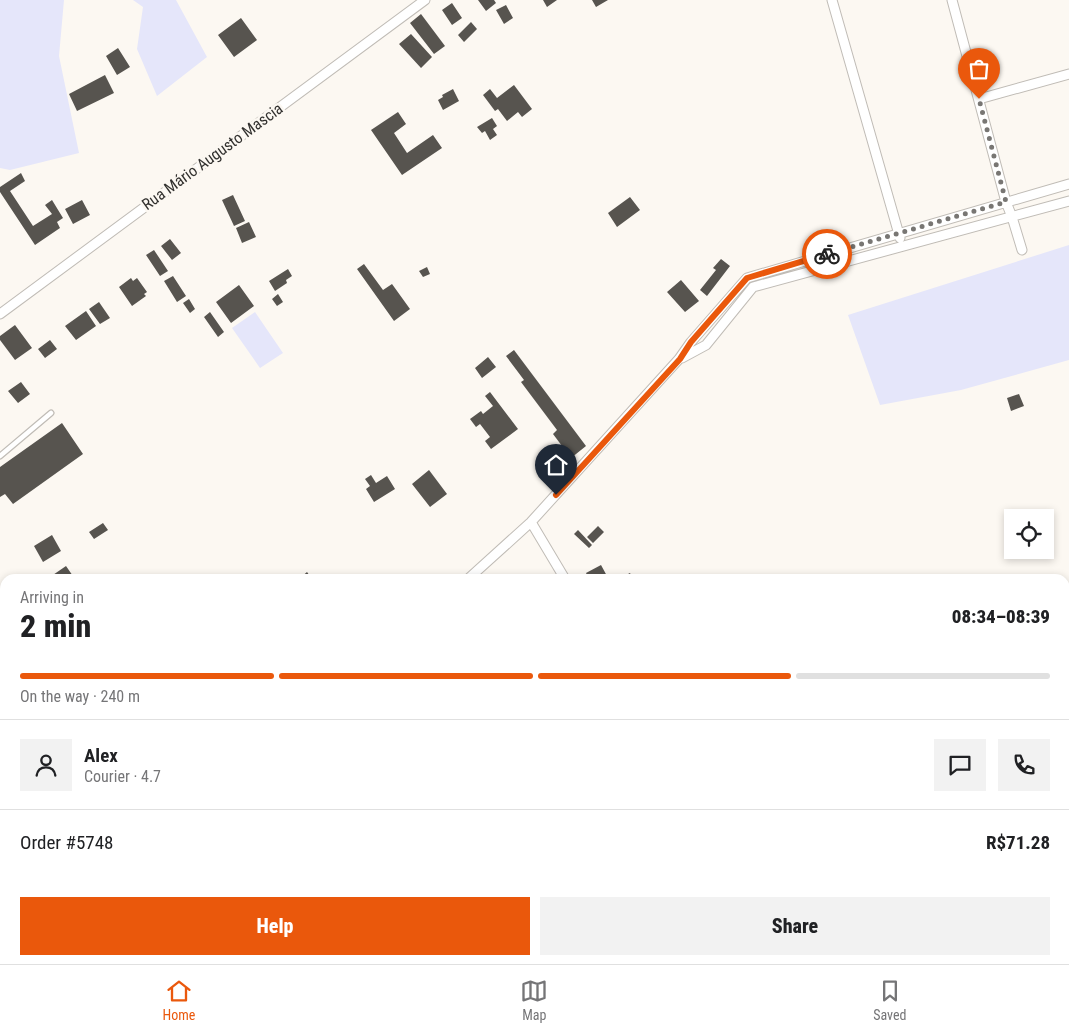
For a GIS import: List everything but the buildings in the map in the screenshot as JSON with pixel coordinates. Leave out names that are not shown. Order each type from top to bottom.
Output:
[{"type":"street","name":"Rua Mário Augusto Mascia","points":[[0,314],[425,0]]},
{"type":"street","points":[[832,0],[903,245]]},
{"type":"street","points":[[955,1],[1006,202],[1022,250]]},
{"type":"street","points":[[979,99],[1069,74]]},
{"type":"street","points":[[474,574],[531,522],[680,359],[691,342],[747,278],[1069,184]]},
{"type":"street","points":[[680,359],[706,345],[753,287],[1069,201]]},
{"type":"street","points":[[531,522],[562,574]]},
{"type":"lane","points":[[0,456],[51,413]]},
{"type":"shaded area","points":[[0,0],[64,0],[59,56],[79,153],[10,170],[0,168]]},
{"type":"shaded area","points":[[133,0],[176,0],[207,57],[157,96],[137,49],[143,7]]},
{"type":"shaded area","points":[[1069,245],[1069,360],[961,390],[880,405],[848,315]]},
{"type":"shaded area","points":[[255,312],[283,353],[260,368],[232,328]]},
{"type":"way so far","points":[[827,254],[1006,202],[979,99]]},
{"type":"route","points":[[556,495],[680,359],[691,342],[747,278],[827,254]]}]
